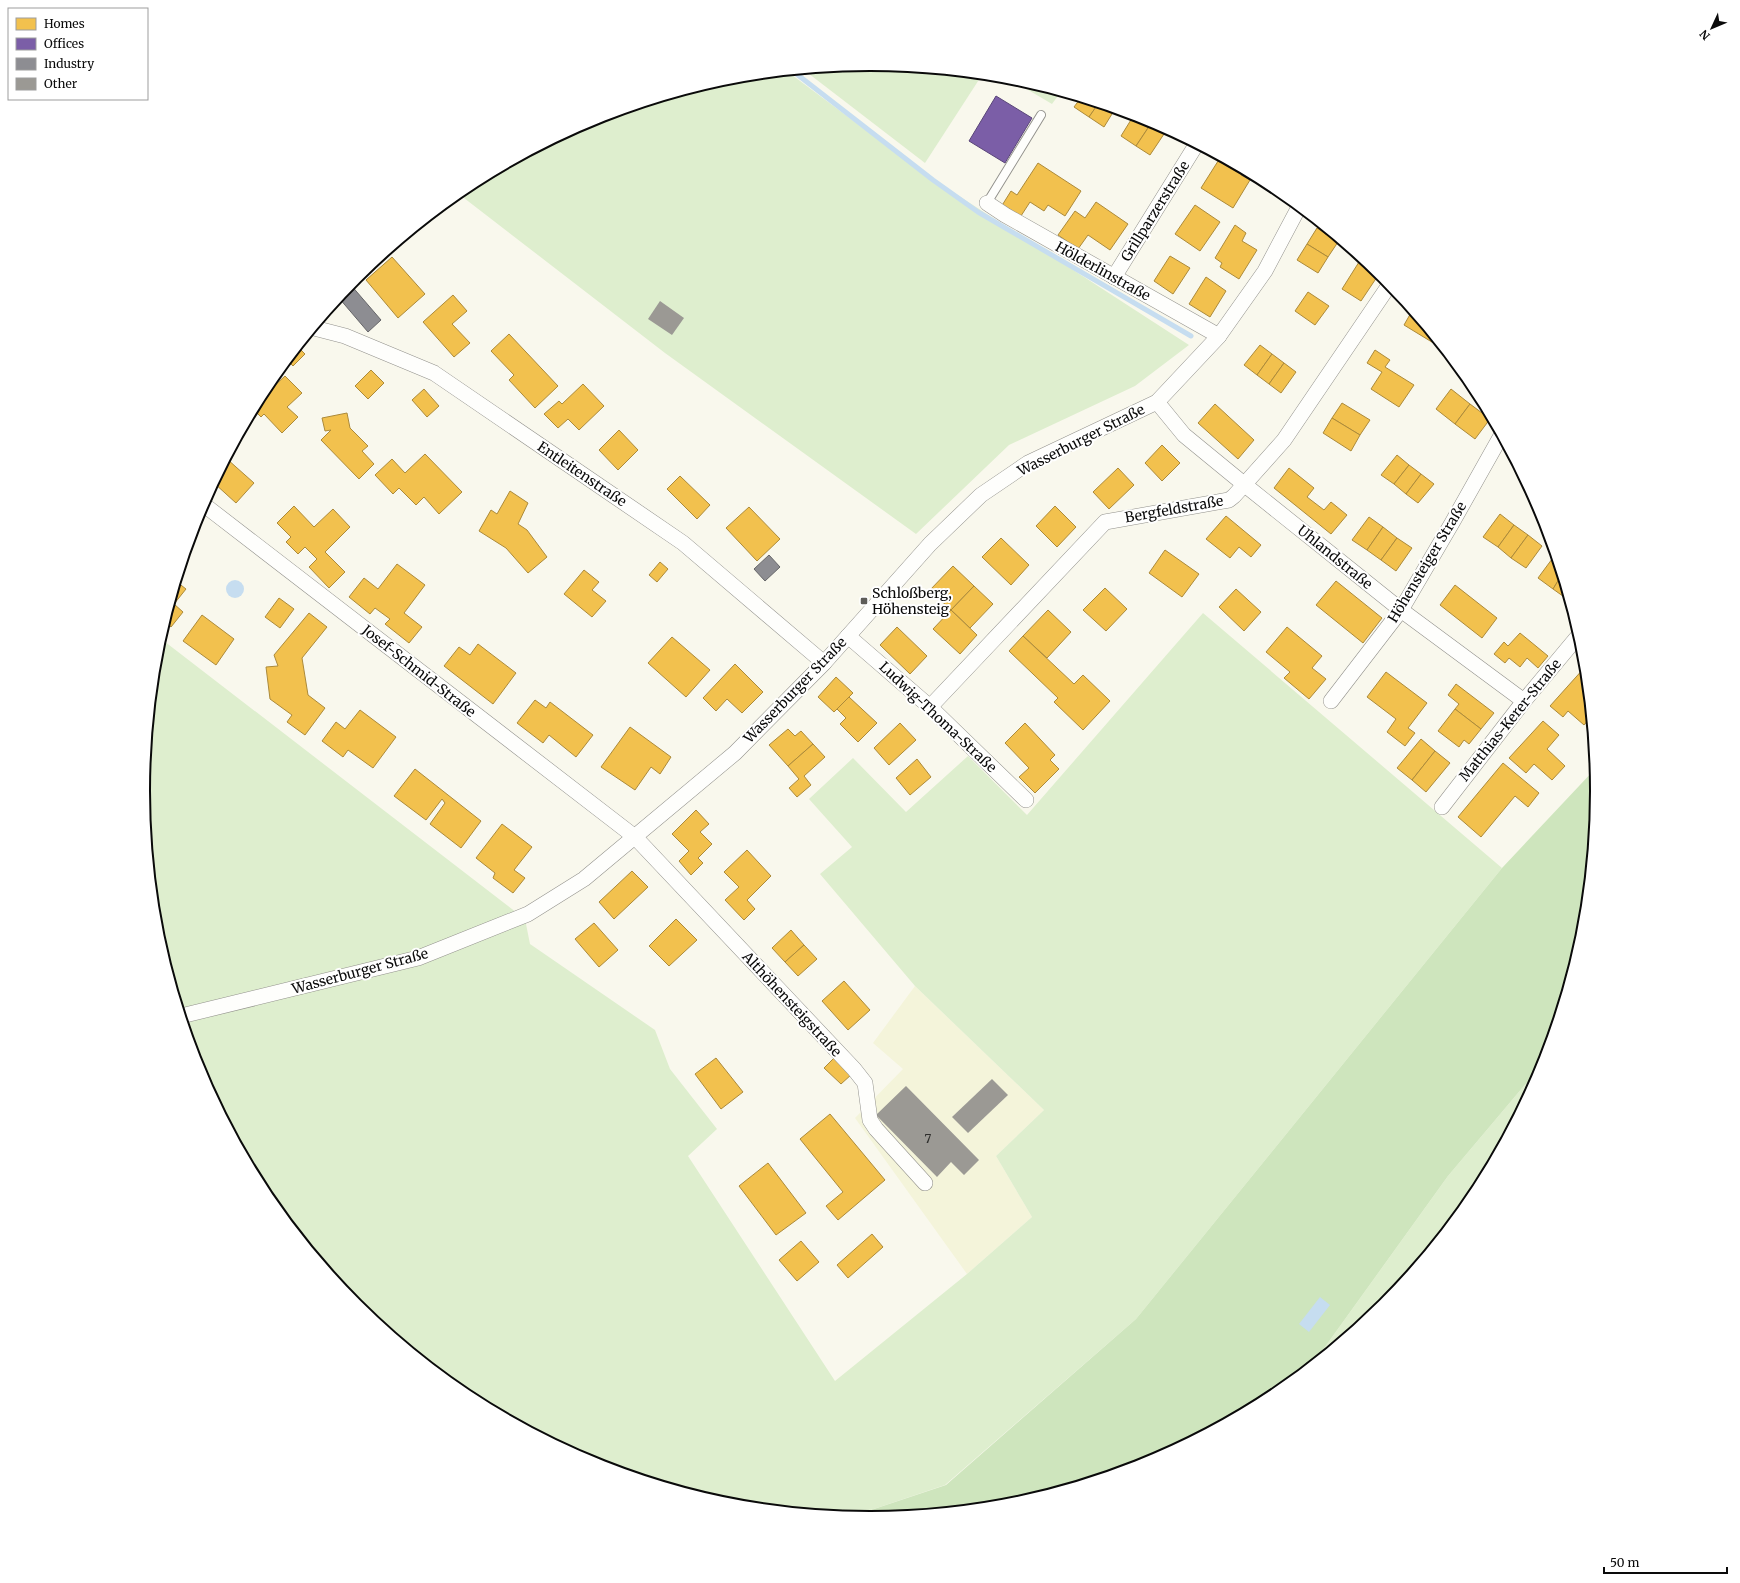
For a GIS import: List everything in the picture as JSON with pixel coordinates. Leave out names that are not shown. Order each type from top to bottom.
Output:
[{"type":"street","name":"Grillparzerstraße","points":[[1114,277],[1194,148]]},
{"type":"street","name":"Hölderlinstraße","points":[[987,203],[1005,215],[1219,336]]},
{"type":"street","name":"Wasserburger Straße","points":[[185,1015],[418,958],[528,914],[584,879],[735,753],[824,663],[930,544],[981,495],[1028,464],[1157,402],[1219,336],[1265,271],[1297,211]]},
{"type":"street","name":"Bergfeldstraße","points":[[930,707],[1105,522],[1228,500],[1245,485],[1284,440],[1386,289]]},
{"type":"street","name":"Entleitenstraße","points":[[318,329],[345,336],[434,373],[683,543],[824,663]]},
{"type":"street","name":"Uhlandstraße","points":[[1157,402],[1184,435],[1245,485],[1401,610],[1524,701]]},
{"type":"street","name":"Höhensteiger Straße","points":[[1331,702],[1401,610],[1499,440]]},
{"type":"street","name":"Josef-Schmid-Straße","points":[[208,508],[635,837]]},
{"type":"street","name":"Ludwig-Thoma-Straße","points":[[848,636],[930,707],[1026,800]]},
{"type":"street","name":"Matthias-Kerer-Straße","points":[[1442,807],[1524,701],[1574,640]]},
{"type":"street","name":"Althöhensteigstraße","points":[[635,837],[854,1069],[865,1083],[870,1120],[876,1129],[925,1183]]},
{"type":"lane","points":[[987,203],[1042,116]]},
{"type":"green space","points":[[870,71],[917,73],[979,80],[925,163],[809,74]]},
{"type":"green space","points":[[793,76],[922,172],[1189,345],[1135,386],[1009,445],[916,534],[665,353],[464,198],[470,192],[551,145],[638,109],[729,85]]},
{"type":"green space","points":[[1026,89],[1058,96],[1052,104]]},
{"type":"green space","points":[[1203,613],[1502,868],[1136,1319],[945,1485],[865,1512],[776,1506],[729,1498],[638,1474],[594,1457],[551,1438],[470,1391],[431,1363],[395,1333],[361,1301],[328,1267],[298,1230],[271,1192],[246,1152],[204,1067],[174,978],[163,932],[151,839],[150,792],[151,744],[163,651],[165,642],[525,919],[530,944],[655,1030],[670,1069],[717,1129],[688,1156],[835,1381],[967,1274],[1032,1217],[996,1156],[1044,1110],[915,986],[820,874],[852,847],[809,799],[853,758],[906,812],[968,756],[1027,815]]},
{"type":"green space","points":[[1590,775],[1589,839],[1577,932],[1566,978],[1552,1023],[1531,1077],[1448,1176],[1320,1354],[1270,1391],[1189,1438],[1102,1474],[1011,1498],[964,1506],[917,1510],[866,1512],[946,1485],[1136,1319],[1502,868]]},
{"type":"green space","points":[[915,986],[1044,1110],[996,1156],[1032,1217],[967,1274],[855,1118],[903,1069],[873,1043]]},
{"type":"green space","points":[[1531,1077],[1494,1152],[1469,1192],[1442,1230],[1412,1267],[1379,1301],[1320,1354],[1448,1176]]},
{"type":"water","points":[[235,580],[241,583],[244,589],[241,595],[235,598],[229,595],[226,589],[229,583]]},
{"type":"water","points":[[1320,1297],[1330,1305],[1309,1332],[1299,1324]]},
{"type":"building: Homes","points":[[1078,102],[1096,107],[1089,117],[1074,107]]},
{"type":"building: Homes","points":[[1096,107],[1113,113],[1104,127],[1089,117]]},
{"type":"building: Homes","points":[[1131,120],[1149,127],[1136,146],[1121,136]]},
{"type":"building: Homes","points":[[1149,127],[1164,134],[1150,155],[1136,146]]},
{"type":"building: Homes","points":[[1218,161],[1250,180],[1233,208],[1201,188]]},
{"type":"building: Homes","points":[[1038,163],[1081,191],[1065,216],[1048,205],[1044,211],[1030,202],[1019,219],[1001,207],[1011,191],[1017,195]]},
{"type":"building: Homes","points":[[1096,202],[1128,224],[1110,250],[1088,235],[1078,249],[1058,235],[1075,211],[1085,218]]},
{"type":"building: Homes","points":[[1195,205],[1220,222],[1200,251],[1175,234]]},
{"type":"building: Homes","points":[[1235,225],[1246,233],[1242,241],[1257,250],[1239,279],[1220,267],[1222,263],[1215,258]]},
{"type":"building: Homes","points":[[1317,228],[1337,243],[1328,257],[1307,244]]},
{"type":"building: Homes","points":[[1307,244],[1328,257],[1318,273],[1297,260]]},
{"type":"building: Homes","points":[[1170,256],[1190,268],[1173,294],[1154,281]]},
{"type":"building: Homes","points":[[392,257],[425,294],[398,318],[366,280]]},
{"type":"building: Homes","points":[[1359,263],[1376,279],[1361,301],[1342,289]]},
{"type":"building: Homes","points":[[1206,277],[1226,291],[1210,317],[1189,304]]},
{"type":"building: Homes","points":[[1308,292],[1329,306],[1315,325],[1295,311]]},
{"type":"building: Homes","points":[[453,295],[467,311],[452,324],[470,343],[454,357],[423,322]]},
{"type":"building: Homes","points":[[1410,314],[1434,344],[1404,325]]},
{"type":"building: Homes","points":[[509,334],[558,386],[535,408],[509,380],[514,375],[491,351]]},
{"type":"building: Homes","points":[[1260,345],[1272,354],[1257,375],[1244,365]]},
{"type":"building: Homes","points":[[301,350],[305,354],[293,366],[291,364]]},
{"type":"building: Homes","points":[[1375,350],[1390,360],[1385,367],[1414,385],[1399,407],[1371,389],[1382,372],[1367,363]]},
{"type":"building: Homes","points":[[1272,354],[1284,363],[1269,384],[1257,375]]},
{"type":"building: Homes","points":[[1284,363],[1296,372],[1281,393],[1269,384]]},
{"type":"building: Homes","points":[[371,370],[384,383],[368,399],[355,386]]},
{"type":"building: Homes","points":[[285,376],[302,393],[287,407],[298,417],[282,433],[264,414],[261,417],[257,413],[275,385]]},
{"type":"building: Homes","points":[[583,384],[604,406],[579,430],[568,419],[558,428],[544,414],[559,401],[562,404]]},
{"type":"building: Homes","points":[[424,389],[439,406],[427,417],[412,400]]},
{"type":"building: Homes","points":[[1451,389],[1470,404],[1455,424],[1436,409]]},
{"type":"building: Homes","points":[[1342,403],[1370,420],[1360,435],[1332,418]]},
{"type":"building: Homes","points":[[1215,404],[1254,440],[1238,459],[1198,423]]},
{"type":"building: Homes","points":[[1470,404],[1483,414],[1488,422],[1475,439],[1455,424]]},
{"type":"building: Homes","points":[[347,413],[350,428],[368,446],[362,451],[374,464],[359,479],[321,440],[331,430],[325,431],[322,418]]},
{"type":"building: Homes","points":[[1332,418],[1360,435],[1351,451],[1323,433]]},
{"type":"building: Homes","points":[[619,430],[638,450],[618,470],[599,450]]},
{"type":"building: Homes","points":[[1162,445],[1180,463],[1162,481],[1145,463]]},
{"type":"building: Homes","points":[[425,454],[462,492],[439,514],[424,497],[416,505],[399,488],[393,494],[375,475],[392,459],[405,473]]},
{"type":"building: Homes","points":[[1397,455],[1409,465],[1394,484],[1381,475]]},
{"type":"building: Homes","points":[[230,462],[254,483],[236,503],[218,486]]},
{"type":"building: Homes","points":[[1409,465],[1421,474],[1406,494],[1394,484]]},
{"type":"building: Homes","points":[[1118,468],[1134,485],[1109,509],[1093,492]]},
{"type":"building: Homes","points":[[1289,468],[1314,488],[1307,497],[1324,510],[1331,502],[1347,515],[1331,534],[1274,488]]},
{"type":"building: Homes","points":[[1421,474],[1434,484],[1418,503],[1406,494]]},
{"type":"building: Homes","points":[[680,476],[710,505],[697,519],[667,489]]},
{"type":"building: Homes","points":[[510,491],[528,503],[518,524],[527,530],[547,557],[528,573],[506,548],[479,531],[491,510],[497,514]]},
{"type":"building: Homes","points":[[294,506],[314,527],[333,509],[350,527],[325,552],[345,572],[329,588],[309,567],[317,559],[305,547],[298,554],[286,542],[291,537],[277,523]]},
{"type":"building: Homes","points":[[1055,506],[1076,527],[1057,547],[1036,526]]},
{"type":"building: Homes","points":[[749,507],[780,539],[757,561],[726,528]]},
{"type":"building: Homes","points":[[1500,514],[1514,525],[1498,547],[1483,537]]},
{"type":"building: Homes","points":[[1226,516],[1261,545],[1251,557],[1239,547],[1230,558],[1206,539]]},
{"type":"building: Homes","points":[[1369,517],[1383,527],[1367,550],[1352,540]]},
{"type":"building: Homes","points":[[1514,525],[1528,535],[1511,558],[1498,547]]},
{"type":"building: Homes","points":[[1383,527],[1397,538],[1381,560],[1367,550]]},
{"type":"building: Homes","points":[[1528,535],[1542,546],[1526,568],[1511,558]]},
{"type":"building: Homes","points":[[1001,538],[1029,565],[1011,585],[982,557]]},
{"type":"building: Homes","points":[[1397,538],[1412,548],[1396,571],[1381,560]]},
{"type":"building: Homes","points":[[1165,550],[1199,574],[1182,597],[1149,573]]},
{"type":"building: Homes","points":[[1552,559],[1558,580],[1553,589],[1538,578]]},
{"type":"building: Homes","points":[[660,562],[668,569],[657,582],[649,575]]},
{"type":"building: Homes","points":[[397,564],[425,585],[404,613],[422,627],[409,643],[385,624],[390,619],[375,608],[370,614],[349,597],[364,578],[378,589]]},
{"type":"building: Homes","points":[[953,566],[974,586],[951,610],[930,590]]},
{"type":"building: Homes","points":[[584,570],[599,582],[592,590],[606,601],[592,617],[564,594]]},
{"type":"building: Homes","points":[[1558,580],[1563,596],[1553,589]]},
{"type":"building: Homes","points":[[1336,581],[1382,618],[1363,643],[1316,605]]},
{"type":"building: Homes","points":[[180,585],[186,589],[175,603]]},
{"type":"building: Homes","points":[[1455,585],[1497,618],[1482,638],[1440,605]]},
{"type":"building: Homes","points":[[974,586],[993,604],[970,628],[951,610]]},
{"type":"building: Homes","points":[[1105,588],[1127,609],[1106,631],[1083,610]]},
{"type":"building: Homes","points":[[1236,589],[1261,612],[1244,631],[1219,607]]},
{"type":"building: Homes","points":[[279,598],[294,609],[280,628],[265,617]]},
{"type":"building: Homes","points":[[174,604],[183,612],[171,627],[169,625]]},
{"type":"building: Homes","points":[[951,610],[977,635],[960,654],[933,629]]},
{"type":"building: Homes","points":[[1048,610],[1071,632],[1047,658],[1023,636]]},
{"type":"building: Homes","points":[[309,613],[327,627],[302,658],[308,695],[325,708],[305,735],[287,722],[292,715],[270,699],[266,667],[278,666],[274,655]]},
{"type":"building: Homes","points":[[202,615],[234,639],[216,665],[183,641]]},
{"type":"building: Homes","points":[[897,627],[927,656],[910,674],[880,645]]},
{"type":"building: Homes","points":[[1287,627],[1322,656],[1312,668],[1326,679],[1309,699],[1284,678],[1290,672],[1266,652]]},
{"type":"building: Homes","points":[[1520,633],[1548,656],[1538,668],[1527,658],[1520,667],[1509,658],[1505,663],[1494,654],[1504,642],[1508,646]]},
{"type":"building: Homes","points":[[1023,636],[1074,684],[1083,675],[1110,701],[1083,730],[1054,702],[1058,698],[1009,651]]},
{"type":"building: Homes","points":[[672,637],[710,670],[686,697],[648,663]]},
{"type":"building: Homes","points":[[478,644],[516,673],[493,704],[444,666],[459,647],[470,655]]},
{"type":"building: Homes","points":[[735,664],[763,692],[742,713],[727,699],[716,711],[703,698]]},
{"type":"building: Homes","points":[[1386,672],[1427,703],[1408,728],[1415,733],[1405,746],[1387,732],[1396,719],[1367,697]]},
{"type":"building: Homes","points":[[1580,672],[1587,722],[1584,725],[1568,711],[1563,717],[1550,706]]},
{"type":"building: Homes","points":[[836,677],[853,693],[834,712],[818,697]]},
{"type":"building: Homes","points":[[1456,684],[1494,713],[1481,729],[1455,709],[1459,704],[1448,695]]},
{"type":"building: Homes","points":[[849,697],[877,723],[858,742],[840,724],[846,718],[837,709]]},
{"type":"building: Homes","points":[[535,700],[546,708],[550,702],[593,735],[576,757],[549,735],[543,743],[517,723]]},
{"type":"building: Homes","points":[[1455,709],[1481,729],[1469,744],[1464,740],[1459,747],[1438,731]]},
{"type":"building: Homes","points":[[360,710],[396,737],[373,768],[348,750],[343,757],[322,741],[336,722],[345,729]]},
{"type":"building: Homes","points":[[1543,721],[1559,735],[1547,749],[1565,766],[1552,780],[1534,764],[1526,773],[1509,758]]},
{"type":"building: Homes","points":[[900,723],[916,740],[889,765],[874,748]]},
{"type":"building: Homes","points":[[1025,723],[1055,755],[1050,760],[1059,769],[1035,793],[1019,777],[1029,768],[1005,743]]},
{"type":"building: Homes","points":[[630,727],[671,757],[660,774],[651,767],[635,790],[601,767]]},
{"type":"building: Homes","points":[[788,729],[795,736],[801,731],[813,744],[788,766],[769,745]]},
{"type":"building: Homes","points":[[1421,739],[1435,751],[1412,780],[1397,768]]},
{"type":"building: Homes","points":[[813,744],[825,757],[804,776],[811,785],[797,797],[789,788],[799,779],[788,766]]},
{"type":"building: Homes","points":[[1435,751],[1450,763],[1426,792],[1412,780]]},
{"type":"building: Homes","points":[[917,759],[931,777],[910,795],[896,778]]},
{"type":"building: Homes","points":[[1503,763],[1539,793],[1528,807],[1515,796],[1481,837],[1458,817]]},
{"type":"building: Homes","points":[[415,769],[481,821],[461,848],[430,824],[445,803],[442,799],[426,820],[394,796]]},
{"type":"building: Homes","points":[[696,810],[709,824],[700,832],[712,844],[698,858],[703,863],[691,875],[679,861],[689,851],[672,834]]},
{"type":"building: Homes","points":[[502,824],[532,847],[514,870],[525,878],[513,893],[493,878],[495,873],[476,858]]},
{"type":"building: Homes","points":[[747,850],[771,876],[747,900],[755,909],[744,920],[725,900],[739,887],[724,872]]},
{"type":"building: Homes","points":[[632,871],[648,887],[614,919],[599,902]]},
{"type":"building: Homes","points":[[676,919],[697,940],[669,966],[649,946]]},
{"type":"building: Homes","points":[[594,923],[618,950],[599,967],[575,939]]},
{"type":"building: Homes","points":[[791,930],[804,945],[785,962],[772,948]]},
{"type":"building: Homes","points":[[804,945],[817,959],[798,976],[785,962]]},
{"type":"building: Homes","points":[[844,981],[870,1010],[848,1030],[822,1001]]},
{"type":"building: Homes","points":[[835,1057],[852,1074],[841,1084],[824,1068]]},
{"type":"building: Homes","points":[[716,1058],[743,1092],[721,1109],[695,1074]]},
{"type":"building: Homes","points":[[830,1114],[885,1180],[838,1220],[826,1206],[843,1192],[800,1139]]},
{"type":"building: Homes","points":[[768,1163],[806,1213],[776,1235],[739,1186]]},
{"type":"building: Homes","points":[[872,1234],[883,1247],[848,1278],[837,1265]]},
{"type":"building: Homes","points":[[801,1241],[819,1262],[797,1281],[779,1260]]},
{"type":"building: Offices","points":[[996,96],[1032,118],[1005,163],[969,141]]},
{"type":"building: Industry","points":[[354,289],[381,320],[368,332],[342,302]]},
{"type":"building: Industry","points":[[769,555],[780,567],[765,581],[754,569]]},
{"type":"building: Other","points":[[660,301],[684,318],[672,335],[648,319]]},
{"type":"building: Other","points":[[992,1079],[1008,1095],[968,1133],[952,1117]]},
{"type":"building: Other","points":[[906,1086],[979,1160],[964,1175],[951,1162],[937,1177],[876,1115]]},
{"type":"waterway","points":[[798,75],[933,180],[978,212],[1191,336]]},
{"type":"place","name":"Schloßberg, Höhensteig","points":[[864,601]]}]
